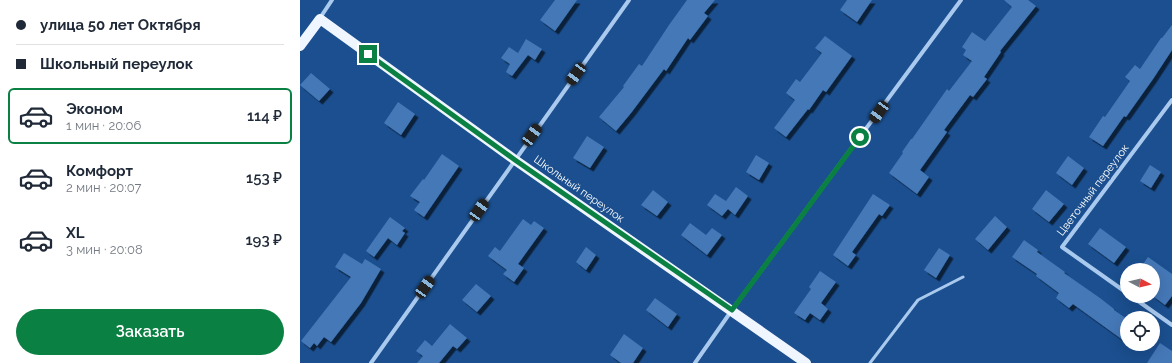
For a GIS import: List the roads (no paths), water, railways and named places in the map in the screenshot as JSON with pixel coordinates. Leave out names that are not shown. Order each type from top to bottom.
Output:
[{"type":"main road","points":[[300,46],[320,19]]},
{"type":"main road","name":"Школьный переулок","points":[[320,19],[515,160],[806,363]]},
{"type":"street","points":[[320,19],[332,0]]},
{"type":"street","points":[[371,363],[629,0]]},
{"type":"street","points":[[695,363],[732,310],[961,0]]},
{"type":"street","name":"Цветочный переулок","points":[[1120,288],[1062,247],[1172,100]]},
{"type":"street","points":[[1141,303],[1172,325]]},
{"type":"lane","points":[[870,363],[918,300],[963,277]]}]
